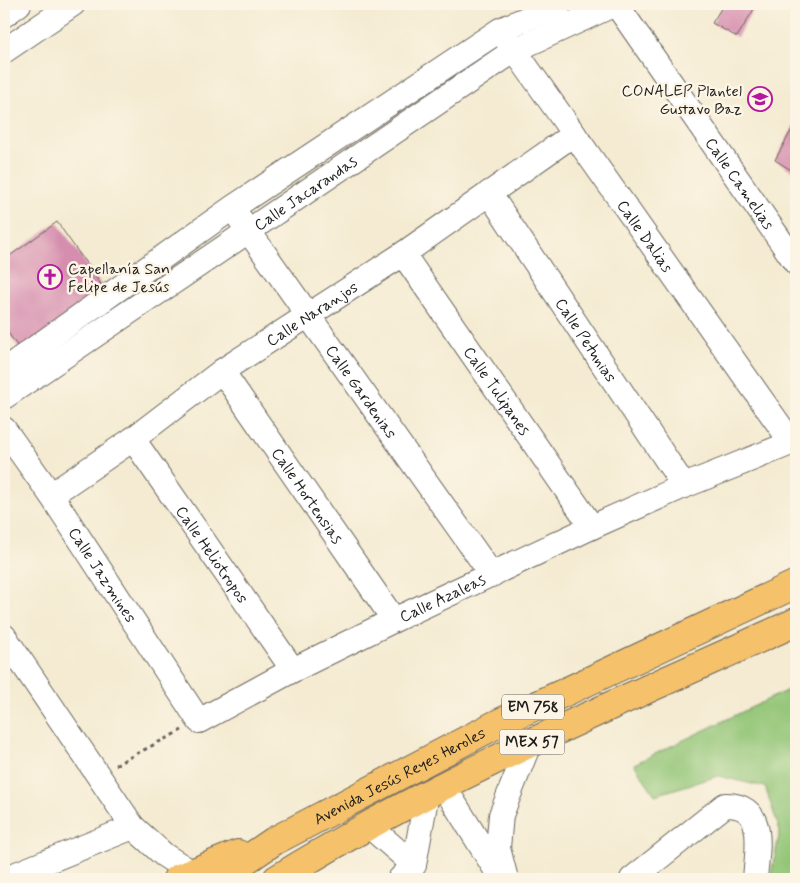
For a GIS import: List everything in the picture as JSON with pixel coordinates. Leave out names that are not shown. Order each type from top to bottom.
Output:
[{"type":"highway","name":"Avenida Jesús Reyes Heroles","points":[[274,841],[497,724],[786,589],[796,576]]},
{"type":"highway","name":"MEX 57","points":[[277,879],[368,825],[435,789],[796,622]]},
{"type":"highway","points":[[184,876],[274,841]]},
{"type":"highway","points":[[218,879],[274,841]]},
{"type":"street","points":[[4,15],[19,4]]},
{"type":"street","points":[[4,51],[73,4]]},
{"type":"street","name":"Calle Jacarandas","points":[[4,370],[232,208],[500,30],[560,4]]},
{"type":"street","name":"Calle Jacarandas","points":[[4,397],[515,50],[616,4]]},
{"type":"street","name":"Calle Camelias","points":[[616,4],[796,263]]},
{"type":"street","name":"Calle Dalias","points":[[500,30],[794,442]]},
{"type":"street","name":"Calle Naranjos","points":[[51,495],[133,439],[222,370],[403,254],[574,134]]},
{"type":"street","name":"Calle Petunias","points":[[489,193],[684,486]]},
{"type":"street","name":"Calle Gardenias","points":[[232,208],[492,575]]},
{"type":"street","name":"Calle Tulipanes","points":[[403,254],[592,527]]},
{"type":"street","name":"Calle Hortensias","points":[[222,370],[394,620]]},
{"type":"street","name":"Calle Jazmines","points":[[4,429],[51,495],[199,721]]},
{"type":"street","name":"Calle Heliotropos","points":[[133,439],[293,670]]},
{"type":"street","name":"Calle Azaleas","points":[[199,721],[293,670],[394,620],[592,527],[684,486],[794,442]]},
{"type":"street","points":[[4,636],[133,827],[184,876]]},
{"type":"street","points":[[506,879],[498,848],[501,815],[529,744]]},
{"type":"street","points":[[407,872],[435,789]]},
{"type":"street","points":[[435,789],[502,879]]},
{"type":"street","points":[[632,879],[725,805],[739,804],[749,811],[758,831],[755,879]]},
{"type":"street","points":[[368,825],[407,872]]},
{"type":"street","points":[[4,879],[133,827]]},
{"type":"path","points":[[96,774],[199,721]]},
{"type":"green space","points":[[796,686],[796,879],[770,879],[780,831],[765,787],[718,776],[655,795],[634,764]]},
{"type":"building","points":[[724,4],[745,4],[754,9],[737,37],[712,23]]},
{"type":"building","points":[[796,122],[796,173],[775,160]]},
{"type":"building","name":"Capellanía San Felipe de Jesús","points":[[57,222],[107,293],[23,354],[4,327],[4,260]]},
{"type":"place","name":"CONALEP Plantel Gustavo Baz","points":[[760,99]]},
{"type":"place","name":"Capellanía San Felipe de Jesús","points":[[50,277]]}]
